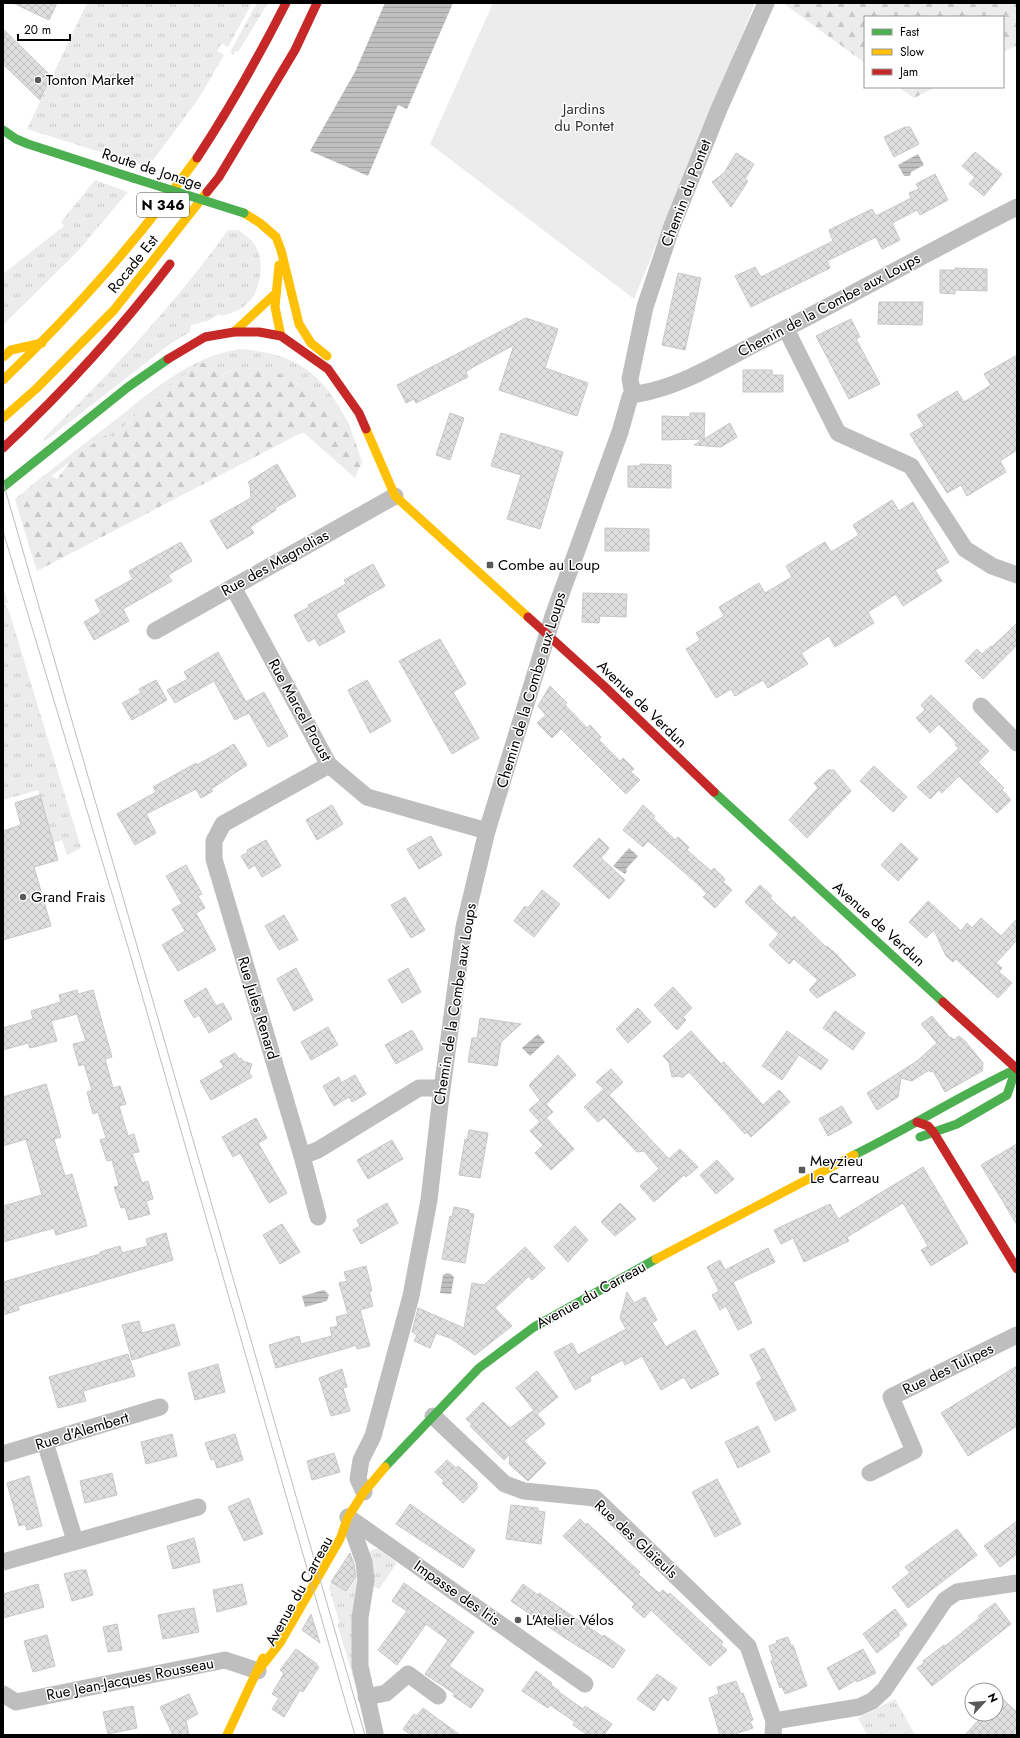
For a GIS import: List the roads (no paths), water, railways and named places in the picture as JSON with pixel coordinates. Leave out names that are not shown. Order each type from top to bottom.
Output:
[{"type":"main road","name":"Rocade Est","points":[[3,380],[44,343],[98,284],[157,214],[196,159],[234,100],[286,3]]},
{"type":"main road","name":"Rocade Est","points":[[3,418],[37,388],[114,310],[219,177],[295,50],[318,3]]},
{"type":"main road","name":"Route de Jonage","points":[[3,130],[16,139],[28,144],[244,213],[268,229],[276,237],[281,250],[299,324],[311,343],[335,362]]},
{"type":"main road","points":[[188,232],[191,213]]},
{"type":"main road","points":[[3,487],[128,388],[177,352],[206,337],[234,332],[258,332],[281,336],[275,308],[281,250]]},
{"type":"main road","points":[[3,448],[53,401],[131,315],[176,256]]},
{"type":"main road","points":[[234,332],[276,292]]},
{"type":"main road","name":"Avenue de Verdun","points":[[281,336],[328,369],[360,413],[395,496],[546,635],[604,686],[749,825],[1017,1068]]},
{"type":"main road","points":[[3,357],[11,350],[44,343]]},
{"type":"main road","points":[[372,418],[387,477]]},
{"type":"main road","name":"Avenue du Carreau","points":[[258,1671],[280,1643],[340,1539],[348,1517],[364,1492],[386,1465],[479,1368],[534,1327],[692,1240],[886,1139],[990,1081],[1017,1068]]},
{"type":"main road","name":"Avenue du Carreau","points":[[886,1139],[923,1137],[957,1124],[1007,1095],[1017,1068]]},
{"type":"main road","points":[[917,1122],[928,1126],[934,1133],[1017,1269]]},
{"type":"main road","name":"Avenue du Carreau","points":[[331,1533],[348,1517]]},
{"type":"main road","name":"Avenue du Carreau","points":[[227,1735],[258,1671],[271,1638]]},
{"type":"street","name":"Chemin du Pontet","points":[[633,394],[630,380],[644,307],[672,226],[719,109],[766,3]]},
{"type":"street","name":"Chemin de la Combe aux Loups","points":[[364,1492],[358,1479],[361,1460],[372,1436],[411,1296],[429,1200],[442,1088],[464,927],[487,831],[546,635],[633,394],[663,388],[684,380],[786,329],[1017,207]]},
{"type":"street","points":[[786,329],[838,433],[911,466],[965,549],[992,566],[1017,575]]},
{"type":"street","name":"Rue des Magnolias","points":[[155,632],[233,586],[395,496]]},
{"type":"street","name":"Rue Marcel Proust","points":[[233,586],[329,765],[367,797],[487,831]]},
{"type":"street","points":[[980,706],[1017,743]]},
{"type":"street","name":"Rue Jules Renard","points":[[318,1217],[302,1156],[214,859],[214,841],[223,824],[329,765]]},
{"type":"street","points":[[302,1156],[318,1150],[419,1088],[442,1088]]},
{"type":"street","name":"Rue des Tulipes","points":[[870,1473],[914,1451],[891,1397],[1017,1335]]},
{"type":"street","name":"Rue d'Alembert","points":[[3,1454],[160,1407]]},
{"type":"street","name":"Rue des Glaïeuls","points":[[433,1416],[504,1484],[524,1491],[595,1498],[748,1646],[774,1728]]},
{"type":"street","points":[[372,1436],[374,1450],[386,1465]]},
{"type":"street","points":[[45,1442],[75,1542]]},
{"type":"street","points":[[3,1562],[198,1506]]},
{"type":"street","points":[[348,1517],[364,1562],[366,1580],[360,1618],[360,1666],[375,1733]]},
{"type":"street","name":"Impasse des Iris","points":[[348,1517],[585,1684]]},
{"type":"street","points":[[774,1728],[859,1706],[872,1701],[884,1690],[945,1600],[957,1592],[1017,1583]]},
{"type":"street","name":"Rue Jean-Jacques Rousseau","points":[[3,1694],[16,1702],[225,1660],[258,1671]]},
{"type":"street","points":[[366,1697],[386,1693],[408,1674],[438,1696]]},
{"type":"tram line","points":[[3,482],[365,1735]]},
{"type":"tram line","points":[[3,531],[131,957],[355,1735]]},
{"type":"place","name":"Tonton Market","points":[[38,80]]},
{"type":"place","name":"Combe au Loup","points":[[490,565]]},
{"type":"place","name":"Grand Frais","points":[[23,897]]},
{"type":"place","name":"Meyzieu Le Carreau","points":[[802,1170]]},
{"type":"place","name":"L'Atelier Vélos","points":[[518,1620]]},
{"type":"park label","name":"Jardins du Pontet","points":[[584,118]]}]
